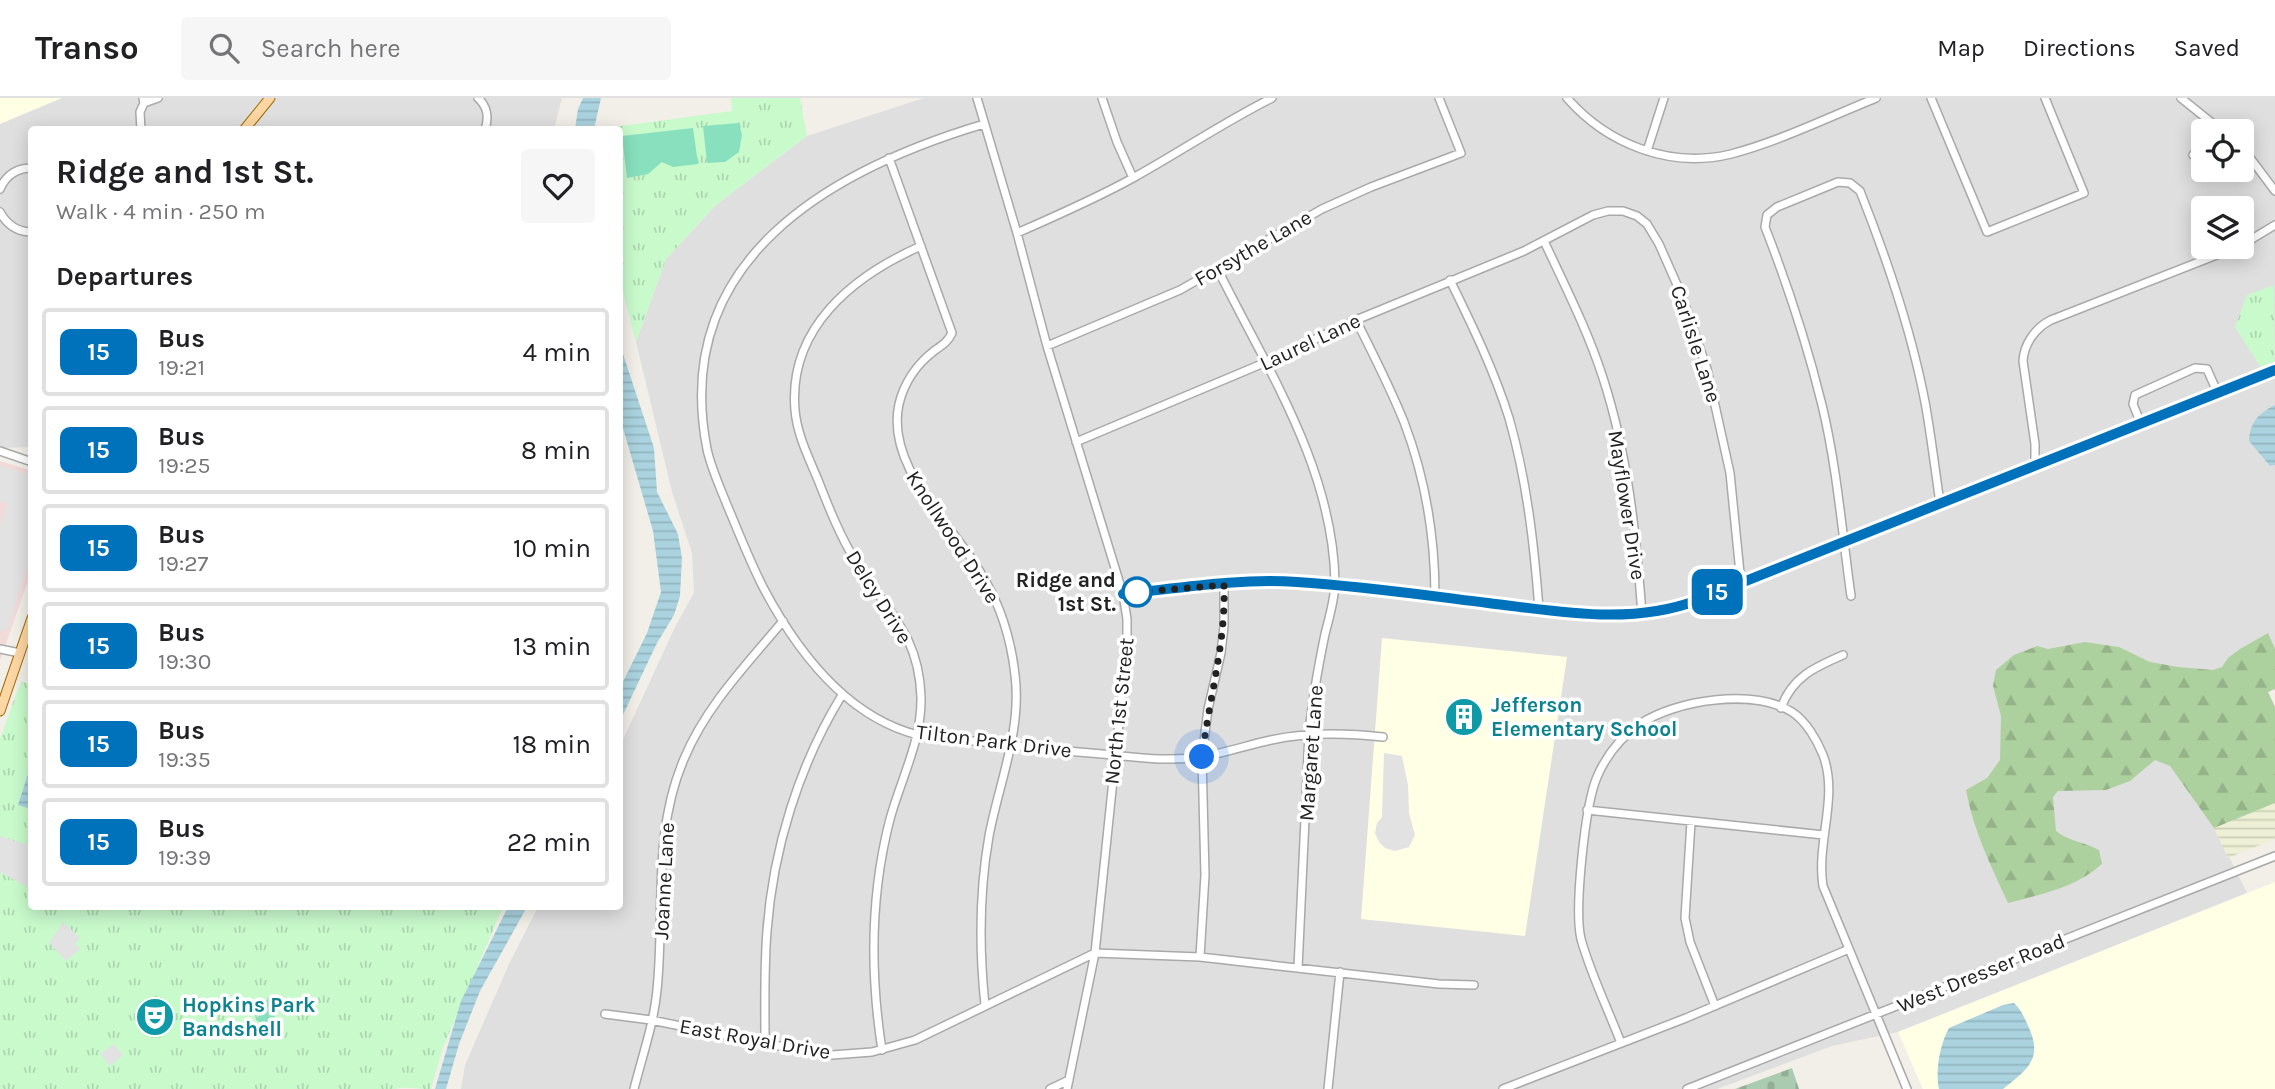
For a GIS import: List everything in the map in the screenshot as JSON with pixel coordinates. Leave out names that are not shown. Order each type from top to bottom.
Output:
[{"type":"main road","points":[[248,126],[270,98]]},
{"type":"main road","points":[[0,710],[28,630]]},
{"type":"street","points":[[141,126],[143,101],[158,98]]},
{"type":"street","points":[[478,98],[488,112],[486,126]]},
{"type":"street","name":"North 1st Street","points":[[977,98],[1047,346],[1123,594],[1127,619],[1127,646],[1095,953],[1067,1089]]},
{"type":"street","points":[[1102,98],[1133,178]]},
{"type":"street","points":[[1017,233],[1077,207],[1133,178],[1272,98]]},
{"type":"street","name":"Forsythe Lane","points":[[1047,346],[1130,312],[1218,270],[1322,209],[1461,153],[1440,98]]},
{"type":"street","points":[[1567,98],[1600,128],[1627,144],[1647,151],[1689,157],[1732,153],[1876,98]]},
{"type":"street","points":[[1647,151],[1664,98]]},
{"type":"street","points":[[1931,98],[1987,232],[2084,193],[2045,98]]},
{"type":"street","points":[[2181,98],[2204,119]]},
{"type":"street","name":"Tilton Park Drive","points":[[984,124],[929,141],[889,158],[822,193],[761,245],[727,295],[707,349],[702,403],[709,456],[749,559],[783,621],[842,695],[876,717],[918,735],[1144,758],[1202,757],[1268,740],[1308,734],[1383,737]]},
{"type":"street","points":[[889,158],[921,246]]},
{"type":"street","points":[[2254,163],[2275,191]]},
{"type":"street","points":[[0,189],[4,180],[13,172],[28,168]]},
{"type":"street","points":[[1851,596],[1822,407],[1793,301],[1765,227],[1765,220],[1777,206],[1838,182],[1850,183],[1860,191],[1893,278],[1924,399],[1940,503]]},
{"type":"street","name":"Carlisle Lane","points":[[1544,241],[1593,215],[1608,211],[1630,213],[1651,228],[1682,296],[1712,387],[1732,484],[1741,583]]},
{"type":"street","points":[[0,212],[12,227],[28,232]]},
{"type":"street","points":[[2254,237],[2275,225]]},
{"type":"street","name":"Laurel Lane","points":[[1076,442],[1544,241]]},
{"type":"street","name":"Mayflower Drive","points":[[1544,241],[1593,350],[1618,434],[1636,535],[1642,614]]},
{"type":"street","name":"Knollwood Drive","points":[[921,246],[951,327],[951,336],[921,363],[906,384],[899,404],[898,437],[909,469],[976,565],[1000,610],[1016,679],[1017,705],[1012,746],[995,808],[983,873],[980,946],[985,1005]]},
{"type":"street","name":"Delcy Drive","points":[[882,1050],[873,955],[876,891],[892,812],[918,735],[921,685],[912,646],[901,624],[857,564],[842,536],[801,439],[795,409],[797,370],[818,322],[840,297],[868,274],[921,246]]},
{"type":"street","points":[[2035,466],[2035,444],[2023,361],[2037,329],[2051,320],[2206,259]]},
{"type":"street","name":"Margaret Lane","points":[[1218,270],[1293,418],[1318,484],[1329,528],[1335,585],[1312,698],[1308,734],[1298,968]]},
{"type":"street","points":[[1450,280],[1489,361],[1509,419],[1528,499],[1539,609]]},
{"type":"street","points":[[1356,320],[1389,387],[1412,449],[1431,532],[1435,596]]},
{"type":"street","points":[[2141,424],[2133,406],[2135,395],[2195,368],[2207,369],[2218,394]]},
{"type":"street","points":[[1123,594],[1284,582],[1335,585],[1539,609],[1610,615],[1642,614],[1687,604],[2275,370]]},
{"type":"street","points":[[0,451],[28,461]]},
{"type":"street","points":[[1200,957],[1205,875],[1202,757],[1208,709],[1221,653],[1224,585]]},
{"type":"street","name":"Joanne Lane","points":[[634,1089],[657,992],[664,831],[677,777],[695,736],[710,711],[783,621]]},
{"type":"street","points":[[0,649],[20,653]]},
{"type":"street","points":[[1781,708],[1790,689],[1804,674],[1843,655]]},
{"type":"street","points":[[765,1043],[767,928],[777,863],[803,775],[830,713],[842,695]]},
{"type":"street","points":[[1621,1043],[1585,950],[1579,926],[1587,810],[1596,779],[1610,754],[1628,733],[1651,718],[1677,708],[1719,699],[1746,700],[1792,712],[1817,742],[1823,755],[1829,794],[1821,858],[1824,886],[1907,1089]]},
{"type":"street","points":[[1587,810],[1824,835]]},
{"type":"street","points":[[1690,822],[1685,918],[1690,942],[1716,1006]]},
{"type":"street","name":"West Dresser Road","points":[[1687,1089],[2275,856]]},
{"type":"street","points":[[1503,1089],[1716,1006],[1849,949]]},
{"type":"street","points":[[1095,953],[1200,957],[1429,983],[1474,985]]},
{"type":"street","name":"East Royal Drive","points":[[605,1014],[651,1020],[832,1055],[882,1050],[915,1040],[1095,953]]},
{"type":"street","points":[[1328,1089],[1340,972]]},
{"type":"street","points":[[1051,1089],[1069,1080]]},
{"type":"shaded area","points":[[0,98],[562,98],[555,126],[28,126],[28,447],[0,448]]},
{"type":"shaded area","points":[[0,98],[62,98],[0,124]]},
{"type":"shaded area","points":[[924,98],[2275,98],[2275,689],[2268,692],[2275,707],[2275,803],[2215,828],[2247,893],[1898,1032],[1832,1046],[1717,1089],[461,1089],[465,1065],[509,964],[536,910],[623,910],[623,740],[676,625],[694,593],[692,553],[672,492],[636,342],[666,259],[716,205],[807,136]]},
{"type":"shaded area","points":[[0,461],[28,470],[28,581],[0,661]]},
{"type":"shaded area","points":[[0,465],[28,475],[28,564],[7,630],[0,631],[0,527],[7,504],[0,501]]},
{"type":"shaded area","points":[[1382,638],[1567,657],[1525,936],[1361,919]]},
{"type":"shaded area","points":[[1384,753],[1402,756],[1408,785],[1409,813],[1415,835],[1409,847],[1395,851],[1385,848],[1375,833],[1377,823],[1382,817]]},
{"type":"shaded area","points":[[2275,803],[2275,839],[2228,858],[2214,828]]},
{"type":"shaded area","points":[[0,836],[28,845],[28,887],[0,872]]},
{"type":"shaded area","points":[[2275,882],[2275,1089],[1923,1089],[1898,1032]]},
{"type":"shaded area","points":[[63,922],[80,938],[75,944],[80,949],[66,961],[49,943]]},
{"type":"shaded area","points":[[114,1044],[123,1055],[110,1066],[100,1054]]},
{"type":"green space","points":[[731,98],[800,98],[807,136],[716,205],[666,259],[636,342],[623,292],[623,126],[620,126],[732,111]]},
{"type":"green space","points":[[739,123],[742,135],[739,152],[725,162],[707,163],[703,126]]},
{"type":"green space","points":[[693,128],[698,164],[673,167],[662,162],[648,174],[627,178],[623,136]]},
{"type":"green space","points":[[2274,285],[2275,366],[2263,371],[2235,327],[2247,295]]},
{"type":"green space","points":[[2268,633],[2275,649],[2275,689],[2268,692],[2275,707],[2275,803],[2214,828],[2170,766],[2155,760],[2130,781],[2106,790],[2058,791],[2053,797],[2056,831],[2099,850],[2102,864],[2070,885],[2008,903],[1978,834],[1966,790],[1987,778],[2000,760],[2001,716],[1993,686],[1996,670],[2014,655],[2037,646],[2048,649],[2085,642],[2119,647],[2150,662],[2213,670],[2222,667],[2228,658],[2240,649]]},
{"type":"green space","points":[[21,681],[28,684],[28,910],[502,910],[442,1050],[431,1089],[0,1089],[0,739]]},
{"type":"green space","points":[[269,996],[282,1003],[269,1027],[256,1020]]},
{"type":"green space","points":[[1792,1068],[1799,1089],[1735,1089]]},
{"type":"water","points":[[583,98],[601,98],[595,126],[575,126]]},
{"type":"water","points":[[623,354],[654,448],[657,492],[678,534],[682,558],[680,596],[674,615],[657,643],[623,715],[623,682],[647,633],[661,592],[653,531],[623,428]]},
{"type":"water","points":[[2275,405],[2275,465],[2270,466],[2249,441],[2256,419]]},
{"type":"water","points":[[28,774],[28,808],[18,805]]},
{"type":"water","points":[[506,910],[525,910],[480,991],[459,1044],[446,1089],[435,1089],[461,1001]]},
{"type":"water","points":[[2014,1003],[2023,1014],[2033,1039],[2033,1056],[2025,1070],[2003,1089],[1939,1089],[1939,1058],[1949,1028]]},
{"type":"bus line","name":"15","points":[[1123,594],[1240,583],[1294,582],[1539,609],[1624,615],[1679,607],[2275,370]]},
{"type":"place","name":"Ridge and 1st St.","points":[[1137,592]]},
{"type":"place","name":"Jefferson Elementary School","points":[[1464,717]]},
{"type":"place","name":"Hopkins Park Bandshell","points":[[155,1017]]},
{"type":"route","points":[[1137,592],[1224,585],[1225,613],[1221,653],[1208,709],[1202,757]]}]
